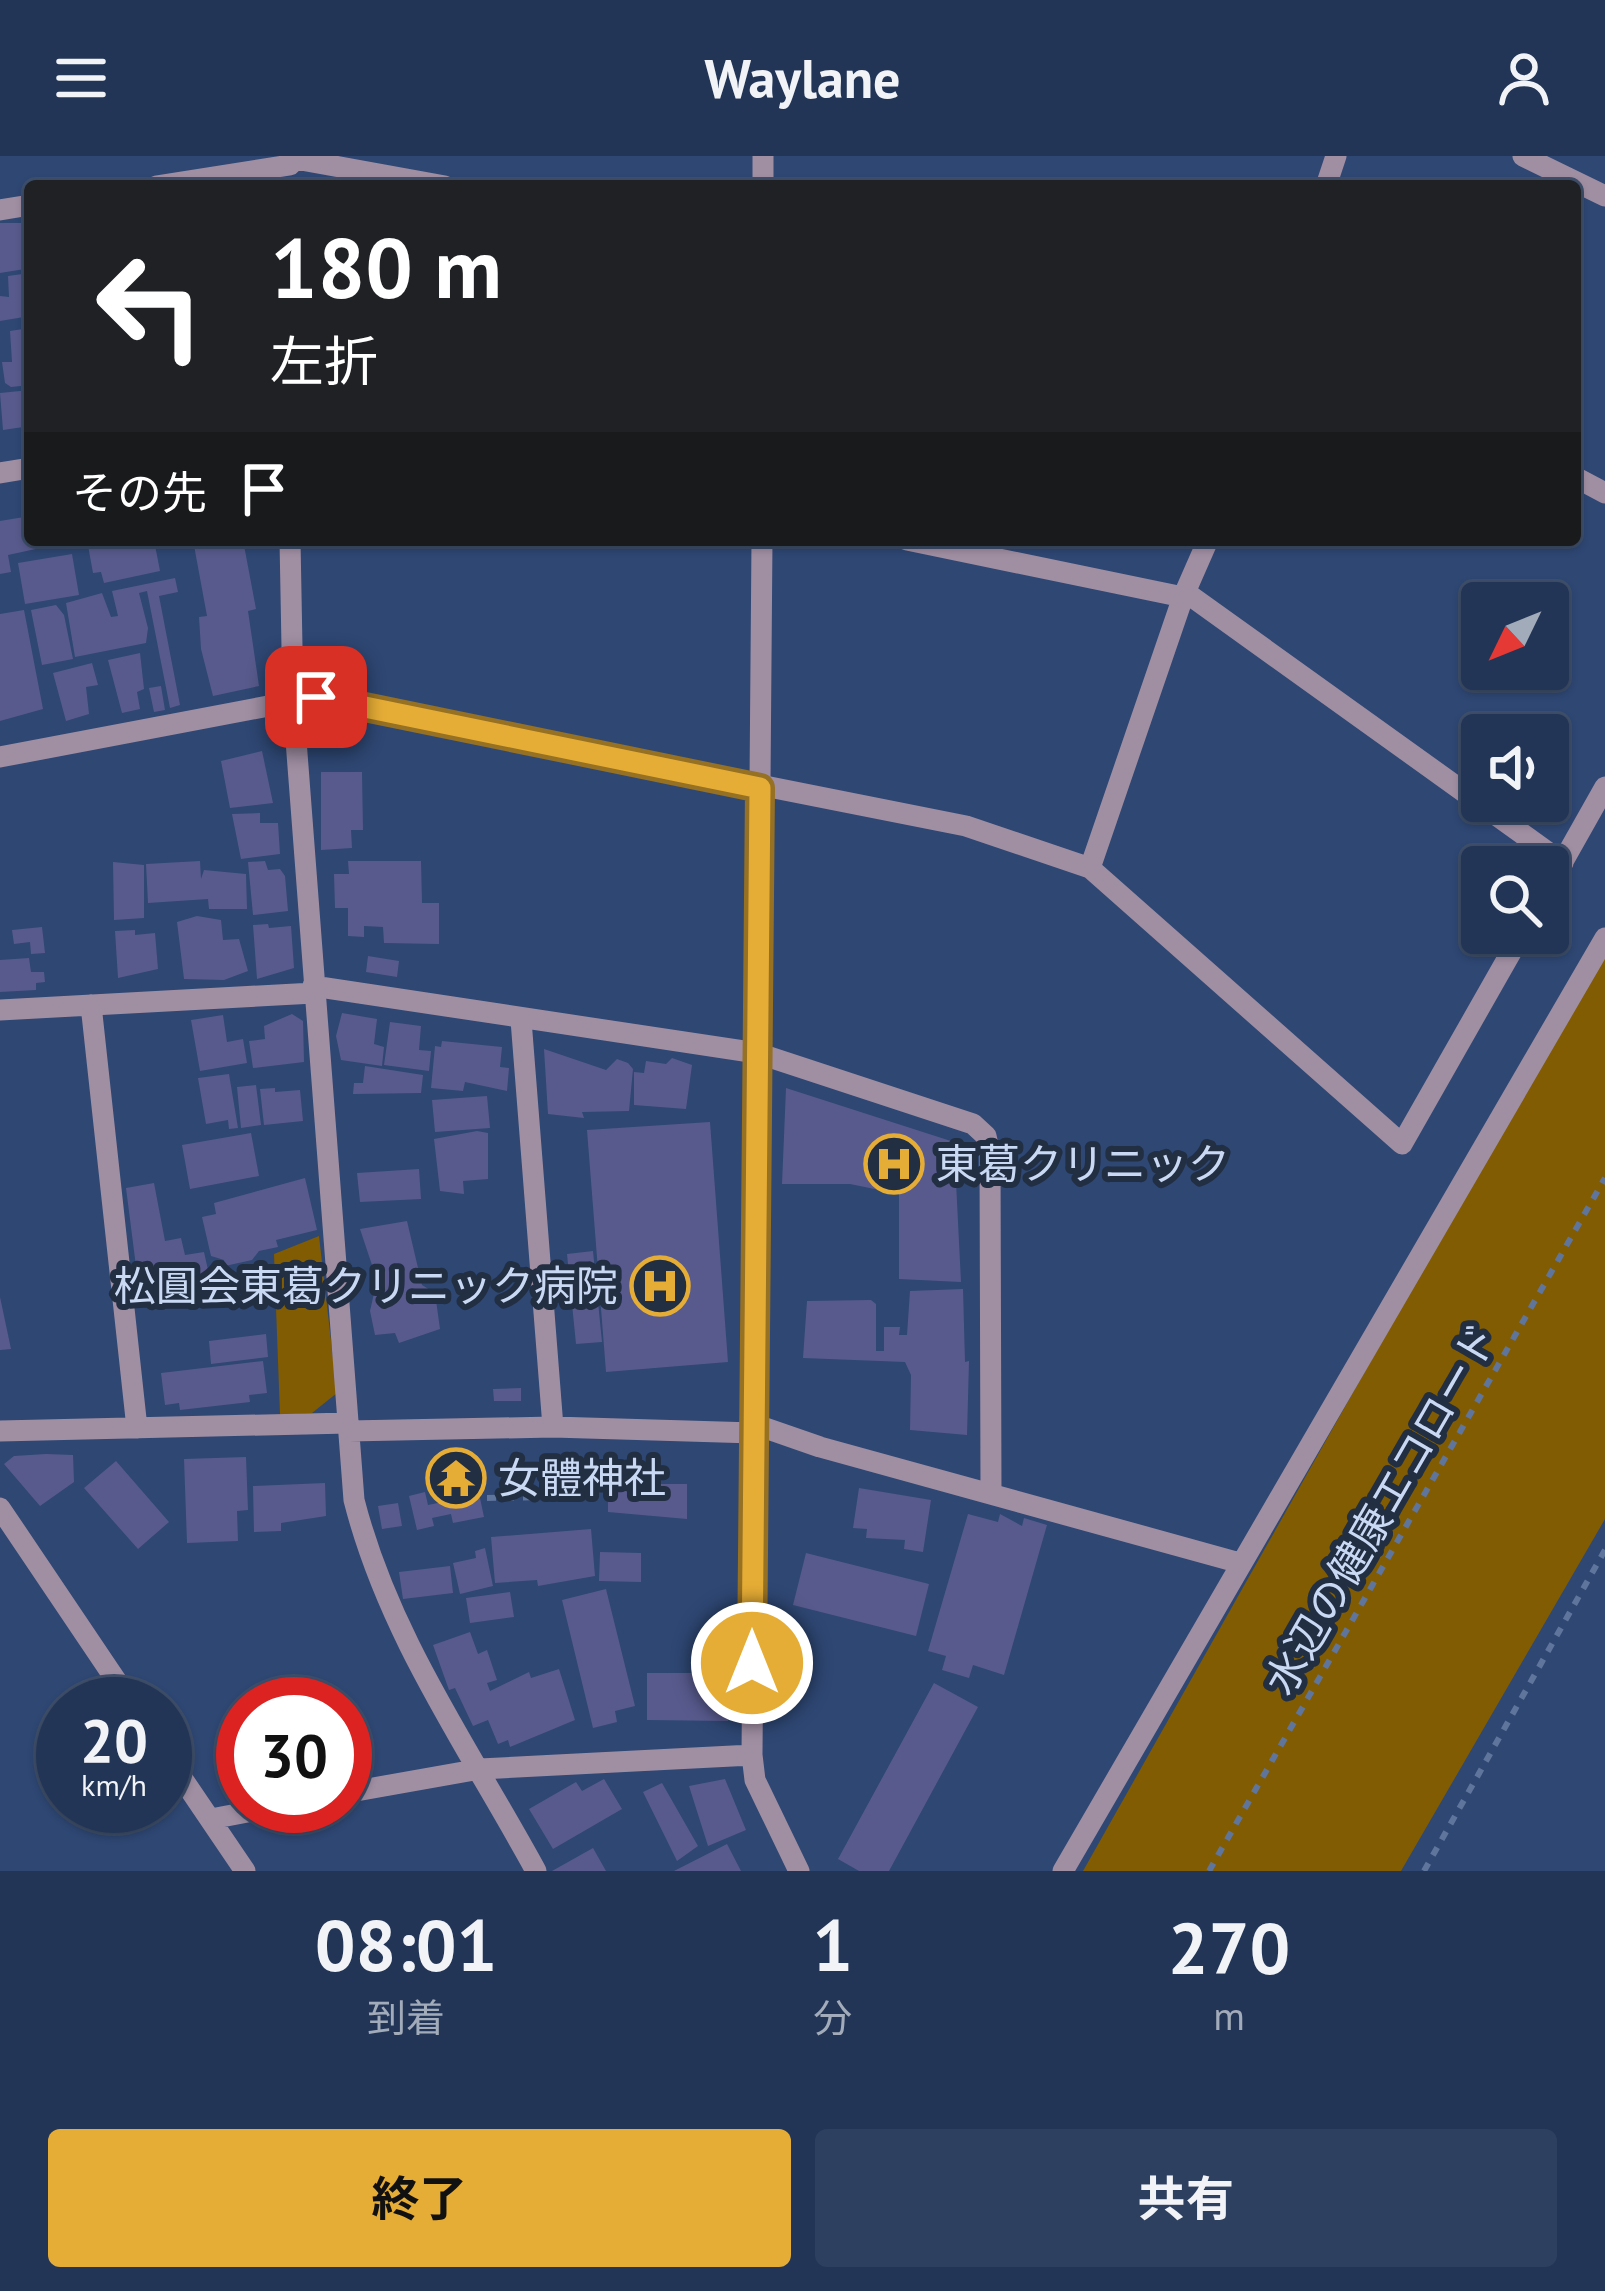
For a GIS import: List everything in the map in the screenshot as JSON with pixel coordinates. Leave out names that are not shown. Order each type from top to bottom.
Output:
[{"type":"street","points":[[1523,156],[1572,180]]},
{"type":"street","points":[[196,180],[290,166],[398,180]]},
{"type":"street","points":[[290,546],[293,701],[333,1175],[354,1500],[372,1569],[404,1641],[536,1871]]},
{"type":"street","points":[[762,546],[752,1755],[755,1780],[800,1871]]},
{"type":"street","points":[[937,546],[1185,596],[1539,846]]},
{"type":"street","points":[[1090,868],[1206,546]]},
{"type":"street","points":[[0,757],[316,697],[966,826],[1090,868],[1402,1144],[1510,954]]},
{"type":"street","points":[[1569,850],[1605,787]]},
{"type":"street","points":[[1063,1871],[1605,938]]},
{"type":"street","points":[[0,1010],[314,989],[758,1052],[974,1124],[986,1136],[991,1492]]},
{"type":"street","points":[[91,1005],[137,1428]]},
{"type":"street","points":[[521,1020],[554,1427]]},
{"type":"street","points":[[0,1431],[754,1428],[1240,1563]]},
{"type":"street","points":[[0,1508],[114,1677]]},
{"type":"street","points":[[372,1788],[480,1769],[752,1755]]},
{"type":"street","points":[[192,1792],[244,1871]]},
{"type":"street","points":[[211,1819],[216,1818]]},
{"type":"path","name":"水辺の健康エコロード","points":[[1209,1871],[1605,1178]]},
{"type":"path","points":[[487,1498],[555,1497],[554,1427]]},
{"type":"path","points":[[1424,1871],[1605,1550]]},
{"type":"shaded area","points":[[1605,946],[1605,1519],[1401,1871],[1083,1871]]},
{"type":"shaded area","points":[[319,1236],[337,1393],[312,1413],[280,1415],[274,1254]]},
{"type":"building","points":[[0,223],[21,223],[24,269],[0,273]]},
{"type":"building","points":[[24,274],[24,317],[0,321],[0,296],[9,297],[8,276]]},
{"type":"building","points":[[24,329],[24,386],[5,383],[2,362],[12,362],[10,331]]},
{"type":"building","points":[[24,391],[24,427],[3,430],[0,393]]},
{"type":"building","points":[[24,517],[24,546],[50,546],[8,555],[11,572],[0,574],[0,521]]},
{"type":"building","points":[[88,546],[155,546],[160,571],[104,583],[101,572],[93,573]]},
{"type":"building","points":[[194,546],[244,546],[256,609],[248,611],[259,686],[213,696],[201,649],[199,617],[207,616]]},
{"type":"building","points":[[72,554],[79,595],[25,604],[18,563]]},
{"type":"building","points":[[175,578],[178,592],[159,596],[180,705],[170,708],[147,591],[139,593],[148,628],[146,643],[75,657],[66,603],[102,593],[111,617],[118,616],[112,591]]},
{"type":"building","points":[[56,605],[64,615],[73,659],[42,665],[31,610]]},
{"type":"building","points":[[24,610],[43,709],[0,721],[0,614]]},
{"type":"building","points":[[140,653],[144,689],[137,692],[140,709],[122,713],[108,660]]},
{"type":"building","points":[[92,663],[98,685],[86,687],[89,714],[66,721],[53,673]]},
{"type":"building","points":[[161,686],[165,710],[154,712],[149,688]]},
{"type":"building","points":[[262,751],[273,803],[230,808],[221,761]]},
{"type":"building","points":[[321,772],[362,772],[363,830],[351,830],[352,848],[321,850]]},
{"type":"building","points":[[260,813],[260,823],[278,823],[280,854],[241,859],[232,814]]},
{"type":"building","points":[[200,861],[201,879],[204,870],[246,874],[247,909],[209,909],[208,899],[148,903],[146,864]]},
{"type":"building","points":[[265,861],[268,870],[280,869],[285,876],[288,911],[253,915],[248,862]]},
{"type":"building","points":[[348,861],[421,861],[422,903],[439,903],[439,944],[384,943],[383,927],[364,926],[364,937],[348,936],[348,908],[335,908],[334,874],[349,874]]},
{"type":"building","points":[[113,862],[144,865],[144,918],[114,920]]},
{"type":"building","points":[[197,916],[221,920],[223,940],[239,939],[248,971],[224,980],[184,979],[177,922]]},
{"type":"building","points":[[268,924],[269,928],[291,926],[294,968],[257,979],[253,925]]},
{"type":"building","points":[[42,927],[45,953],[31,954],[30,942],[14,944],[12,930]]},
{"type":"building","points":[[135,930],[135,935],[155,933],[158,969],[118,978],[115,931]]},
{"type":"building","points":[[368,956],[399,961],[397,977],[366,972]]},
{"type":"building","points":[[29,958],[31,972],[44,972],[45,982],[36,983],[36,990],[0,992],[0,960]]},
{"type":"building","points":[[342,1013],[377,1019],[374,1044],[384,1047],[382,1066],[341,1060],[336,1036]]},
{"type":"building","points":[[292,1014],[303,1021],[304,1062],[253,1068],[249,1041],[265,1039],[264,1026]]},
{"type":"building","points":[[223,1015],[227,1042],[243,1039],[247,1063],[200,1071],[191,1020]]},
{"type":"building","points":[[390,1022],[421,1026],[419,1050],[431,1051],[429,1071],[384,1065]]},
{"type":"building","points":[[442,1041],[502,1047],[500,1067],[509,1068],[507,1091],[465,1082],[463,1091],[431,1088],[435,1046],[441,1047]]},
{"type":"building","points":[[544,1049],[606,1070],[617,1059],[628,1063],[633,1069],[629,1111],[582,1112],[584,1118],[548,1114]]},
{"type":"building","points":[[672,1058],[692,1065],[686,1109],[634,1105],[634,1072],[644,1073],[646,1061],[666,1064]]},
{"type":"building","points":[[365,1066],[423,1075],[421,1093],[353,1094],[354,1083],[363,1083]]},
{"type":"building","points":[[229,1074],[238,1128],[229,1129],[228,1120],[206,1124],[198,1078]]},
{"type":"building","points":[[256,1085],[261,1125],[241,1128],[237,1087]]},
{"type":"building","points":[[275,1088],[275,1092],[300,1090],[303,1121],[264,1125],[260,1089]]},
{"type":"building","points":[[786,1088],[954,1142],[961,1282],[899,1279],[899,1194],[850,1184],[782,1184]]},
{"type":"building","points":[[487,1096],[490,1128],[435,1132],[432,1100]]},
{"type":"building","points":[[710,1122],[728,1362],[606,1372],[587,1130]]},
{"type":"building","points":[[251,1133],[259,1176],[190,1189],[182,1145]]},
{"type":"building","points":[[488,1133],[488,1179],[463,1181],[464,1194],[440,1191],[434,1139]]},
{"type":"building","points":[[419,1169],[421,1199],[360,1202],[357,1173]]},
{"type":"building","points":[[305,1178],[317,1230],[276,1240],[278,1247],[259,1251],[252,1260],[225,1266],[224,1260],[211,1256],[202,1217],[216,1214],[214,1203]]},
{"type":"building","points":[[154,1183],[165,1241],[181,1238],[185,1255],[204,1252],[208,1270],[220,1268],[222,1279],[185,1292],[183,1283],[150,1289],[148,1280],[138,1282],[126,1188]]},
{"type":"building","points":[[407,1221],[422,1285],[435,1293],[440,1329],[399,1343],[395,1333],[375,1335],[370,1311],[377,1280],[360,1229]]},
{"type":"building","points":[[593,1251],[602,1342],[576,1344],[567,1254]]},
{"type":"building","points":[[963,1289],[965,1362],[969,1361],[967,1435],[910,1430],[911,1375],[905,1362],[803,1358],[807,1301],[871,1300],[876,1304],[876,1351],[884,1351],[884,1327],[900,1327],[899,1335],[907,1335],[910,1291]]},
{"type":"building","points":[[0,1297],[11,1349],[0,1350]]},
{"type":"building","points":[[266,1334],[268,1357],[211,1364],[209,1341]]},
{"type":"building","points":[[263,1361],[267,1393],[249,1395],[250,1402],[180,1410],[179,1403],[165,1405],[161,1373]]},
{"type":"building","points":[[521,1388],[521,1401],[494,1401],[493,1389]]},
{"type":"building","points":[[73,1455],[74,1482],[40,1506],[4,1464],[14,1456]]},
{"type":"building","points":[[246,1457],[248,1510],[237,1511],[238,1541],[187,1543],[184,1459]]},
{"type":"building","points":[[116,1461],[169,1522],[138,1549],[84,1488]]},
{"type":"building","points":[[476,1479],[484,1517],[453,1523],[451,1514],[432,1518],[434,1526],[417,1530],[409,1496],[425,1492],[428,1505],[448,1501],[445,1486]]},
{"type":"building","points":[[325,1483],[326,1516],[281,1523],[281,1531],[254,1532],[253,1486]]},
{"type":"building","points":[[608,1484],[687,1484],[687,1519],[608,1512]]},
{"type":"building","points":[[859,1488],[931,1500],[923,1552],[904,1549],[905,1540],[866,1538],[867,1529],[853,1528]]},
{"type":"building","points":[[398,1503],[402,1526],[382,1529],[378,1506]]},
{"type":"building","points":[[968,1514],[998,1522],[1000,1514],[1022,1526],[1024,1518],[1047,1525],[1004,1675],[973,1665],[969,1678],[942,1670],[946,1656],[928,1651]]},
{"type":"building","points":[[591,1529],[595,1576],[538,1586],[537,1580],[495,1583],[491,1537]]},
{"type":"building","points":[[485,1548],[493,1586],[460,1594],[453,1563],[476,1558],[475,1551]]},
{"type":"building","points":[[600,1552],[641,1553],[641,1582],[599,1581]]},
{"type":"building","points":[[806,1553],[929,1584],[916,1636],[793,1605]]},
{"type":"building","points":[[450,1566],[453,1593],[403,1599],[399,1572]]},
{"type":"building","points":[[606,1589],[635,1706],[615,1711],[617,1722],[593,1728],[562,1600]]},
{"type":"building","points":[[510,1592],[514,1617],[470,1623],[466,1598]]},
{"type":"building","points":[[470,1632],[478,1654],[487,1650],[497,1680],[487,1683],[490,1691],[529,1672],[531,1678],[559,1669],[575,1720],[510,1747],[508,1740],[498,1744],[488,1720],[473,1726],[455,1688],[449,1690],[433,1645]]},
{"type":"building","points":[[647,1673],[728,1673],[728,1721],[647,1720]]},
{"type":"building","points":[[934,1683],[978,1707],[889,1871],[859,1871],[838,1859]]},
{"type":"building","points":[[604,1779],[622,1809],[553,1849],[529,1809],[576,1782],[582,1791]]},
{"type":"building","points":[[725,1779],[746,1830],[708,1846],[689,1786]]},
{"type":"building","points":[[662,1783],[698,1846],[677,1861],[643,1792]]},
{"type":"building","points":[[727,1844],[741,1871],[674,1871]]},
{"type":"building","points":[[593,1848],[606,1871],[552,1871]]},
{"type":"place","name":"東葛クリニック","points":[[894,1164]]},
{"type":"place","name":"松圓会東葛クリニック病院","points":[[660,1286]]},
{"type":"place","name":"女體神社","points":[[456,1478]]},
{"type":"route","points":[[316,697],[760,788],[752,1663]]}]
